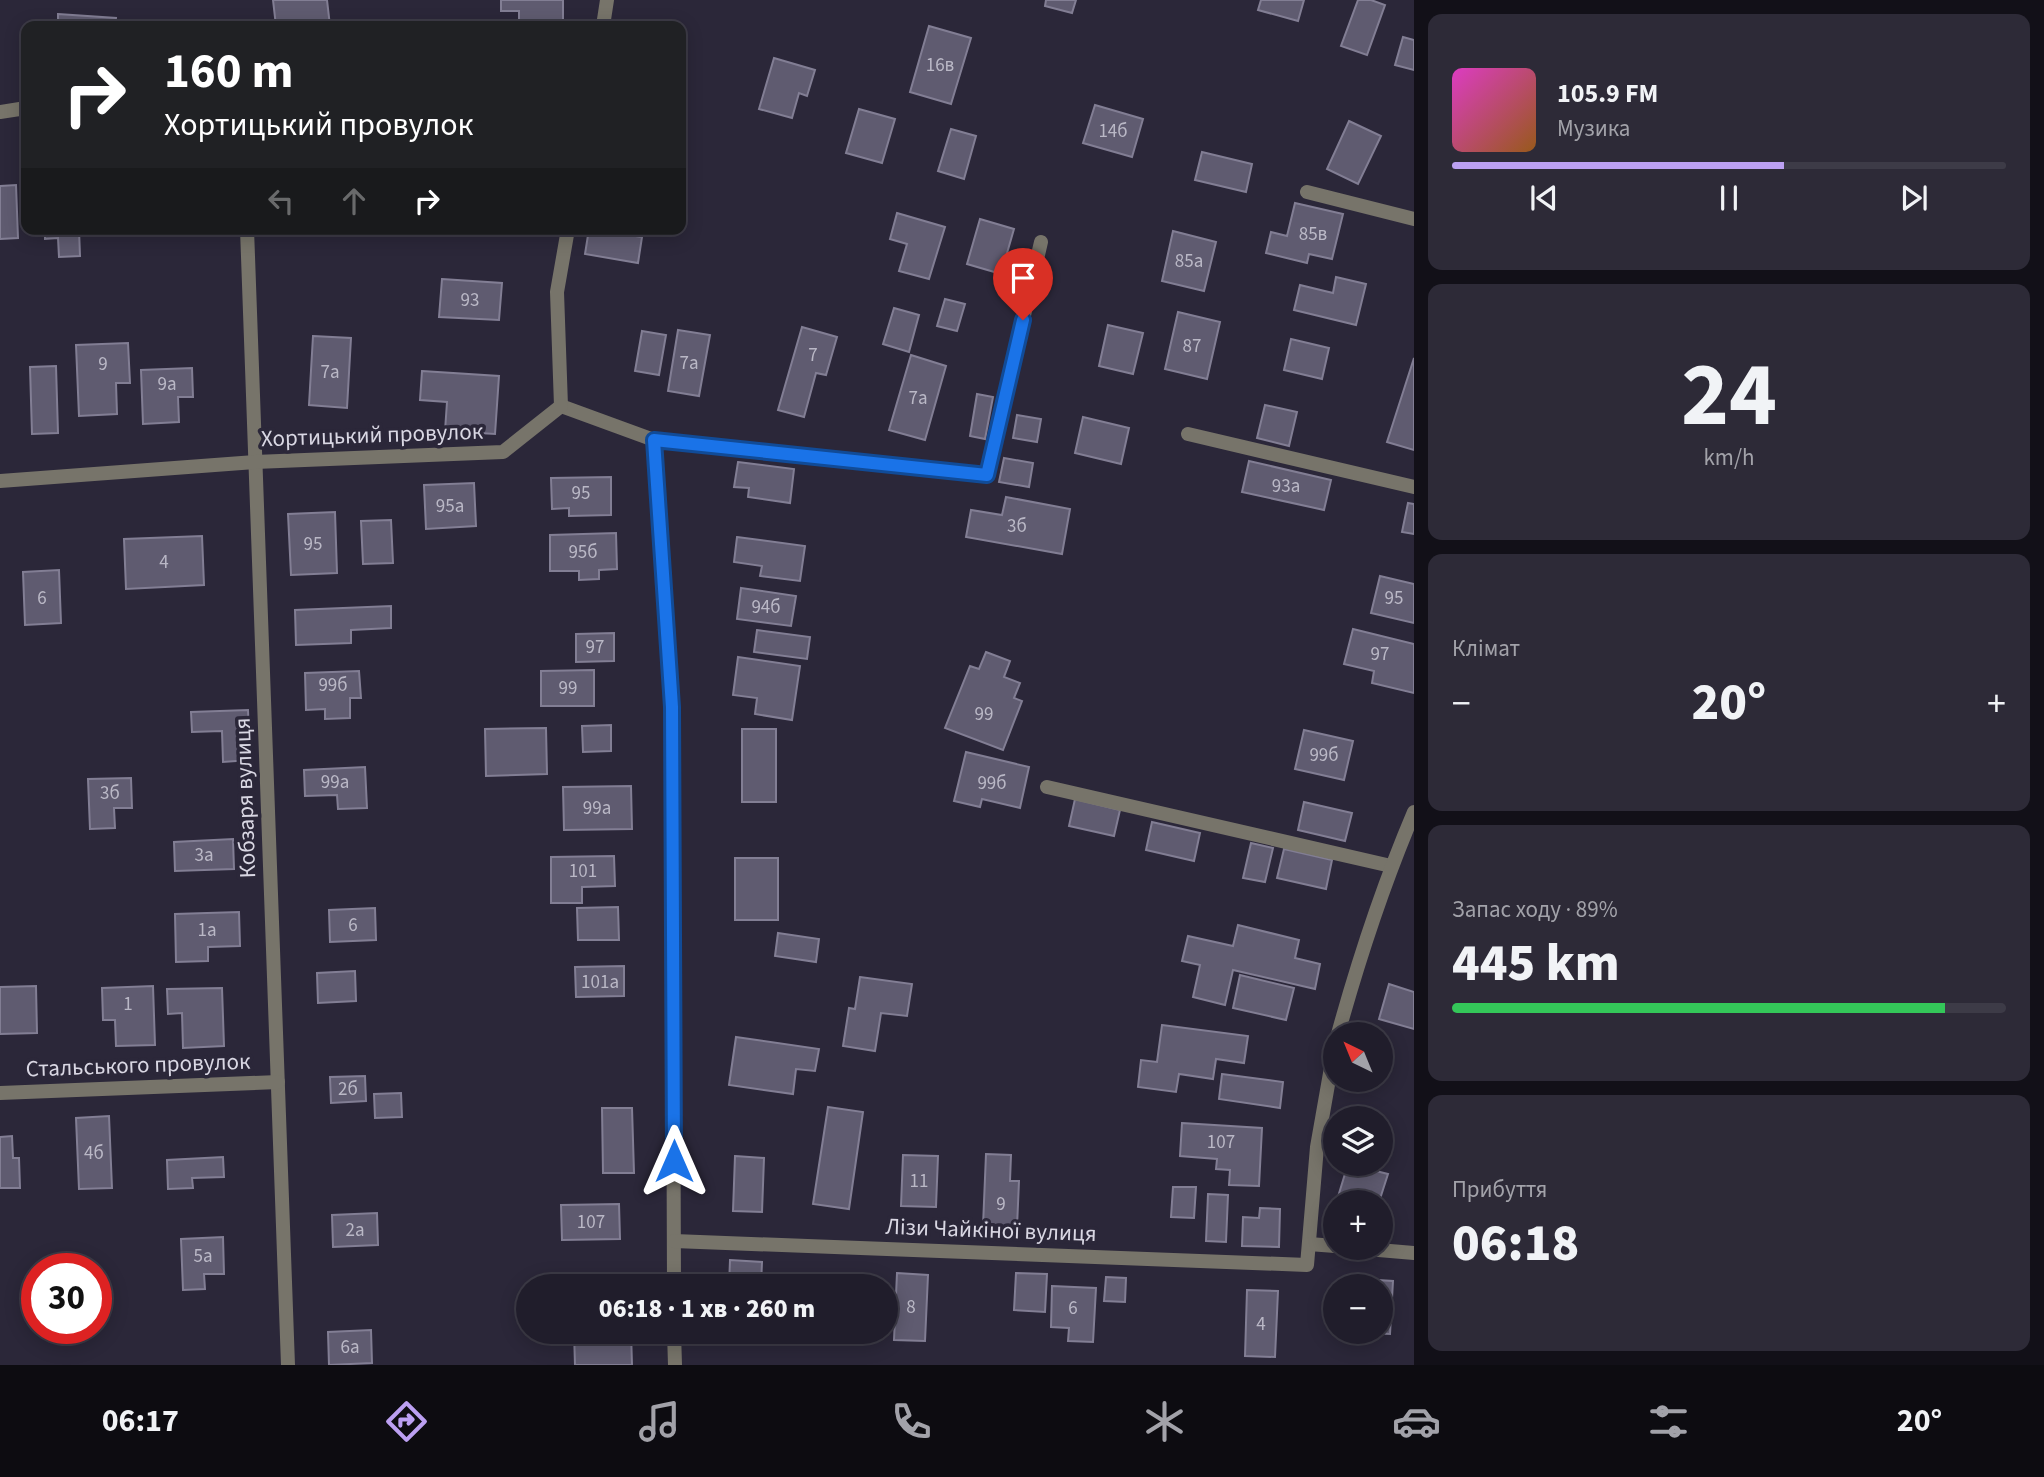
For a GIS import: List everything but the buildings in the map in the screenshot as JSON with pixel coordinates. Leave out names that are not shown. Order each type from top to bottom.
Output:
[{"type":"street","points":[[604,21],[607,0]]},
{"type":"street","points":[[0,112],[21,109]]},
{"type":"street","points":[[1307,192],[1414,219]]},
{"type":"street","name":"Кобзаря вулиця","points":[[247,235],[288,1365]]},
{"type":"street","points":[[567,235],[557,292],[561,406],[654,440],[987,475],[1041,242]]},
{"type":"street","name":"Хортицький провулок","points":[[0,481],[255,463],[503,452],[561,406]]},
{"type":"street","points":[[1188,434],[1414,487]]},
{"type":"street","points":[[654,440],[672,707],[674,1274]]},
{"type":"street","points":[[1047,787],[1391,866]]},
{"type":"street","points":[[1341,1022],[1359,958],[1391,866],[1414,812]]},
{"type":"street","name":"Стальського провулок","points":[[0,1093],[278,1082]]},
{"type":"street","points":[[1323,1245],[1309,1244],[1317,1147],[1327,1092]]},
{"type":"street","name":"Лізи Чайкіної вулиця","points":[[674,1241],[1307,1265],[1309,1244]]},
{"type":"street","points":[[1393,1251],[1414,1253]]},
{"type":"street","points":[[674,1344],[675,1365]]},
{"type":"route","points":[[674,1161],[672,707],[654,440],[987,475],[1023,320]]}]
